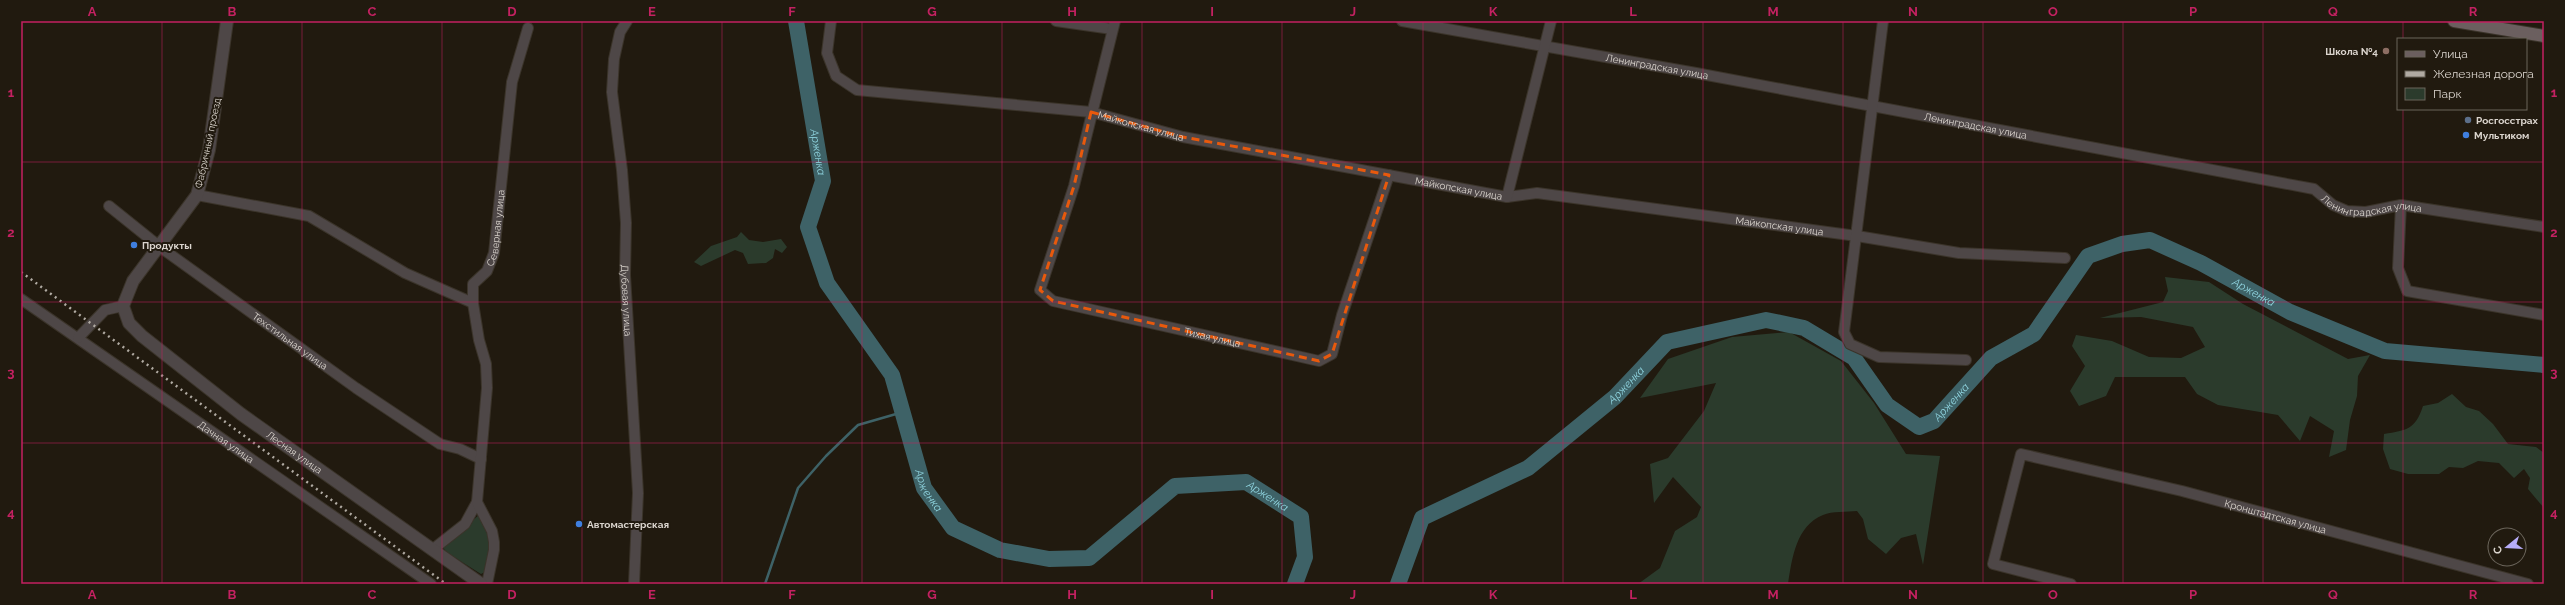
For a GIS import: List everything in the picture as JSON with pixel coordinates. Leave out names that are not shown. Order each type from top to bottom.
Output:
[{"type":"main road","points":[[2454,21],[2544,36]]},
{"type":"street","name":"Фабричный проезд","points":[[123,306],[133,282],[197,195],[208,150],[227,21]]},
{"type":"street","name":"Дубовая улица","points":[[627,21],[620,32],[614,59],[612,92],[622,170],[626,223],[625,275],[638,493],[634,584]]},
{"type":"street","name":"Майкопская улица","points":[[831,21],[827,53],[836,76],[857,90],[1091,112],[1183,137],[1507,197],[1538,193],[1857,236],[1959,253],[2065,258]]},
{"type":"street","points":[[1056,21],[1114,25],[1091,112]]},
{"type":"street","name":"Ленинградская улица","points":[[1402,21],[1872,106],[2314,189],[2333,205],[2346,212],[2366,212],[2401,205],[2544,228]]},
{"type":"street","points":[[1507,197],[1551,21]]},
{"type":"street","points":[[1883,21],[1857,236],[1844,320],[1844,332],[1850,344],[1879,357],[1966,360]]},
{"type":"street","name":"Северная улица","points":[[432,550],[465,524],[476,502],[482,460],[487,388],[486,364],[479,340],[473,303],[473,284],[487,271],[494,253],[512,82],[528,28]]},
{"type":"street","name":"Тихая улица","points":[[1091,112],[1074,186],[1040,290],[1053,301],[1105,314],[1319,361],[1332,354],[1342,315],[1389,175]]},
{"type":"street","points":[[197,195],[309,216],[405,273],[473,303]]},
{"type":"street","points":[[2401,205],[2398,268],[2407,291],[2544,315]]},
{"type":"street","name":"Техстильная улица","points":[[109,206],[160,247],[356,388],[440,444],[460,449],[482,460]]},
{"type":"street","name":"Дачная улица","points":[[21,299],[238,452],[431,584]]},
{"type":"street","points":[[78,338],[105,310],[123,306]]},
{"type":"street","name":"Лесная улица","points":[[123,306],[129,323],[142,336],[241,414],[481,584]]},
{"type":"street","name":"Кронштадтская улица","points":[[2071,584],[1993,564],[2021,454],[2182,491],[2528,584]]},
{"type":"street","points":[[476,502],[492,531],[494,542],[494,550],[487,584]]},
{"type":"highlighted area","points":[[1091,112],[1183,137],[1389,175],[1332,354],[1319,361],[1053,301],[1040,290],[1074,186]]},
{"type":"green space","points":[[741,232],[749,240],[763,242],[781,239],[787,247],[782,253],[775,249],[773,258],[766,263],[748,264],[743,253],[735,250],[701,266],[694,262],[711,246],[737,237]]},
{"type":"green space","points":[[2165,277],[2209,282],[2243,304],[2348,359],[2370,355],[2358,376],[2357,396],[2350,420],[2346,450],[2329,457],[2334,431],[2310,416],[2300,441],[2278,415],[2218,405],[2197,394],[2185,377],[2115,377],[2106,396],[2079,406],[2070,391],[2085,366],[2072,346],[2076,335],[2112,341],[2149,357],[2181,358],[2205,347],[2193,327],[2141,317],[2100,318],[2163,302],[2168,291]]},
{"type":"green space","points":[[1789,332],[1841,361],[1874,403],[1906,454],[1940,456],[1923,565],[1916,534],[1901,538],[1886,554],[1868,539],[1863,519],[1857,511],[1840,512],[1823,515],[1814,520],[1801,535],[1791,564],[1788,584],[1638,584],[1660,568],[1675,531],[1697,517],[1701,507],[1673,477],[1654,503],[1650,464],[1668,458],[1704,411],[1716,383],[1640,398],[1668,359],[1732,337]]},
{"type":"green space","points":[[2452,394],[2466,407],[2479,411],[2493,424],[2508,444],[2536,447],[2544,453],[2544,508],[2528,489],[2530,478],[2524,469],[2514,478],[2499,463],[2478,461],[2463,468],[2449,467],[2439,474],[2408,474],[2390,469],[2383,449],[2384,434],[2409,428],[2417,420],[2423,406],[2438,403]]},
{"type":"green space","points":[[480,514],[492,542],[485,572],[481,574],[446,552],[443,547]]},
{"type":"waterway","name":"Арженка","points":[[796,21],[823,181],[808,227],[827,283],[892,375],[924,488],[953,528],[1000,550],[1049,559],[1089,558],[1175,486],[1246,482],[1301,517],[1305,557],[1295,584]]},
{"type":"waterway","name":"Арженка","points":[[1398,584],[1422,518],[1528,468],[1615,397],[1667,342],[1766,320],[1804,328],[1854,358],[1887,405],[1919,427],[1934,421],[1991,358],[2034,334],[2088,256],[2122,244],[2150,240],[2201,263],[2290,312],[2385,351],[2544,365]]},
{"type":"waterway","points":[[765,584],[798,488],[826,456],[858,425],[903,412]]},
{"type":"railway","points":[[21,272],[446,584]]},
{"type":"place","name":"Школа №4","points":[[2386,51]]},
{"type":"place","name":"Росгосстрах","points":[[2468,120]]},
{"type":"place","name":"Мультиком","points":[[2466,135]]},
{"type":"place","name":"Продукты","points":[[134,245]]},
{"type":"place","name":"Автомастерская","points":[[579,524]]}]
